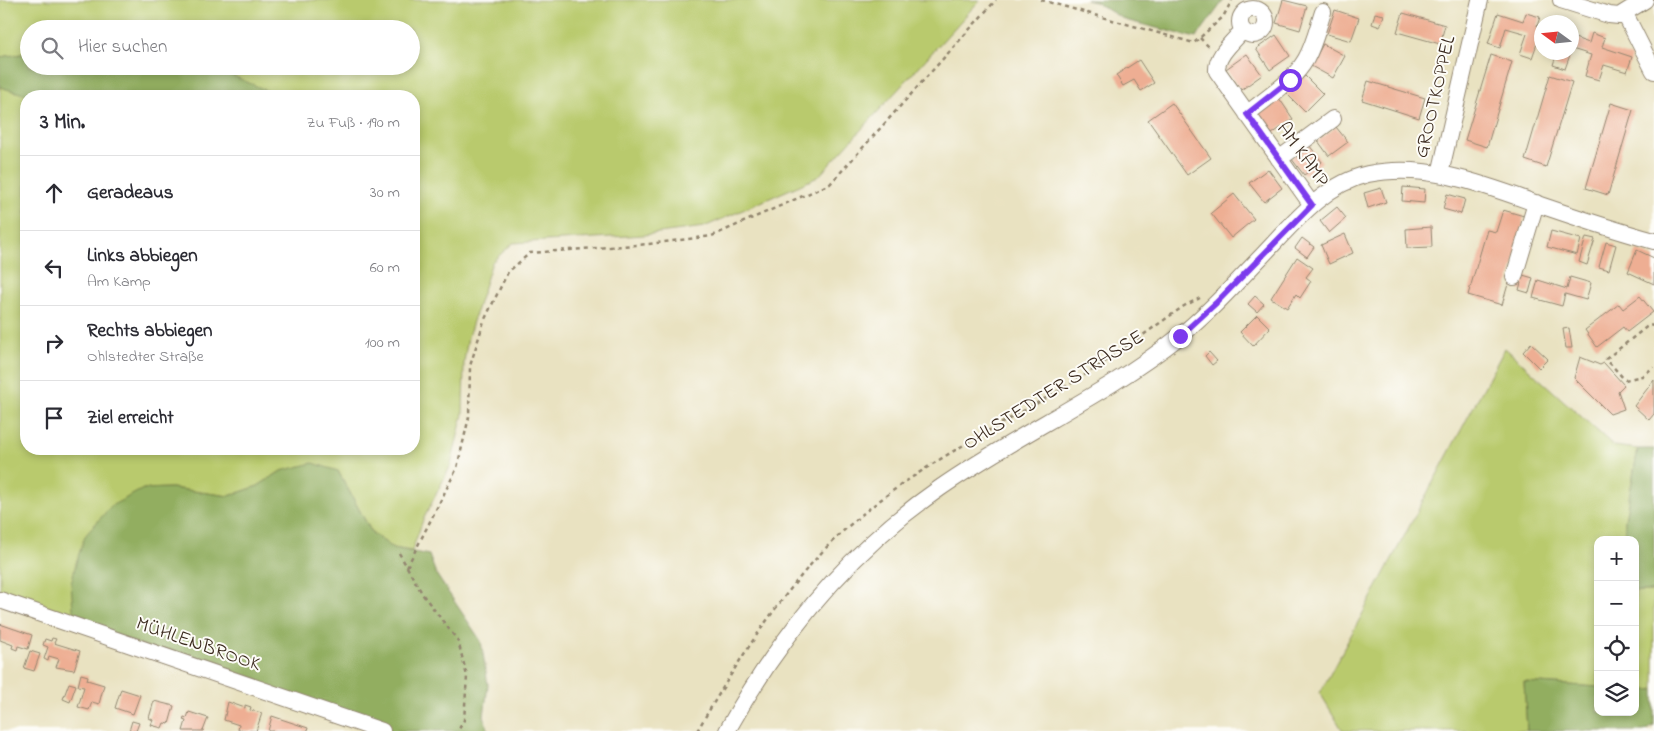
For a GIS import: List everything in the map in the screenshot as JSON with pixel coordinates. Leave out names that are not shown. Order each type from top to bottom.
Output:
[{"type":"street","name":"GROOTKOPPEL","points":[[1440,174],[1480,0]]},
{"type":"street","points":[[1561,0],[1609,15],[1619,16],[1645,0]]},
{"type":"street","points":[[1247,114],[1290,80],[1299,70],[1307,58],[1323,12]]},
{"type":"street","points":[[1625,14],[1654,71]]},
{"type":"street","name":"AM KAMP","points":[[1243,30],[1221,56],[1217,65],[1217,71],[1312,205]]},
{"type":"street","points":[[1279,159],[1333,119]]},
{"type":"street","name":"OHLSTEDTER STRASSE","points":[[727,731],[744,700],[780,645],[823,591],[862,551],[939,489],[1097,392],[1180,336],[1216,303],[1312,205],[1334,189],[1366,175],[1411,170],[1440,174],[1654,241]]},
{"type":"street","points":[[1514,278],[1536,203]]},
{"type":"street","name":"MÜHLENBROOK","points":[[0,600],[382,731]]},
{"type":"path","points":[[407,567],[457,468],[469,417],[470,366],[484,321],[508,272],[530,253],[649,244],[712,236],[830,184],[996,0]]},
{"type":"path","points":[[1041,0],[1194,43],[1223,17],[1232,0]]},
{"type":"path","points":[[1654,326],[1649,325],[1606,359],[1625,380],[1642,376],[1654,367]]},
{"type":"path","points":[[399,554],[423,595],[458,641],[467,676],[464,720],[458,731]]},
{"type":"green space","points":[[0,0],[980,0],[818,177],[704,227],[644,235],[513,243],[492,262],[468,337],[464,362],[463,414],[451,465],[423,520],[412,551],[393,548],[372,533],[338,471],[281,471],[258,486],[229,496],[171,488],[143,489],[74,621],[0,591],[0,87],[20,93],[20,455],[420,455],[420,90],[263,90],[230,75],[420,75],[420,20],[20,20],[20,54],[0,57]]},
{"type":"green space","points":[[1086,0],[1224,0],[1196,38],[1125,20],[1095,2]]},
{"type":"green space","points":[[20,54],[20,75],[231,75],[265,90],[20,90],[20,93],[0,87],[0,57]]},
{"type":"green space","points":[[1505,348],[1614,446],[1638,449],[1625,520],[1625,536],[1594,536],[1594,687],[1524,682],[1527,731],[1343,731],[1320,693]]},
{"type":"green space","points":[[1638,449],[1654,449],[1654,591],[1639,591],[1639,536],[1625,536],[1625,520]]},
{"type":"green space","points":[[313,463],[338,471],[372,533],[393,548],[429,555],[436,574],[481,641],[488,685],[484,716],[488,731],[381,731],[74,621],[71,584],[76,563],[85,536],[111,506],[143,489],[171,488],[229,496],[258,486],[281,471]]},
{"type":"green space","points":[[1639,591],[1654,591],[1654,690],[1639,690]]},
{"type":"green space","points":[[1524,682],[1594,687],[1594,716],[1639,716],[1639,690],[1654,690],[1654,726],[1644,731],[1527,731]]},
{"type":"building","points":[[1283,0],[1307,6],[1300,30],[1276,23]]},
{"type":"building","points":[[1335,10],[1359,18],[1351,41],[1327,34]]},
{"type":"building","points":[[1375,13],[1384,15],[1380,27],[1372,24]]},
{"type":"building","points":[[1403,13],[1445,25],[1440,44],[1397,32]]},
{"type":"building","points":[[1498,13],[1523,21],[1526,13],[1534,15],[1534,52],[1532,58],[1520,54],[1527,34],[1506,28],[1500,48],[1488,44]]},
{"type":"building","points":[[1592,33],[1605,38],[1602,47],[1632,57],[1627,72],[1604,65],[1599,80],[1585,76],[1591,55],[1579,51],[1579,39],[1589,43]]},
{"type":"building","points":[[1276,35],[1290,56],[1270,70],[1256,49]]},
{"type":"building","points":[[1323,44],[1345,56],[1333,78],[1311,66]]},
{"type":"building","points":[[1247,54],[1262,75],[1241,90],[1226,69]]},
{"type":"building","points":[[1491,55],[1512,62],[1487,147],[1465,140]]},
{"type":"building","points":[[1139,60],[1154,83],[1141,91],[1134,80],[1123,86],[1116,75]]},
{"type":"building","points":[[1555,60],[1568,60],[1565,69],[1553,65]]},
{"type":"building","points":[[1550,75],[1572,82],[1546,167],[1525,160]]},
{"type":"building","points":[[1305,76],[1323,94],[1305,112],[1287,94]]},
{"type":"building","points":[[1368,81],[1425,98],[1419,118],[1362,100]]},
{"type":"building","points":[[1279,98],[1293,119],[1272,134],[1257,113]]},
{"type":"building","points":[[1172,103],[1211,158],[1187,175],[1148,120]]},
{"type":"building","points":[[1611,103],[1633,110],[1608,195],[1586,188]]},
{"type":"building","points":[[1336,127],[1348,142],[1329,156],[1318,141]]},
{"type":"building","points":[[1309,145],[1322,162],[1304,175],[1291,158]]},
{"type":"building","points":[[1268,169],[1282,188],[1264,202],[1249,183]]},
{"type":"building","points":[[1403,187],[1425,189],[1424,203],[1402,201]]},
{"type":"building","points":[[1381,188],[1386,202],[1368,208],[1364,193]]},
{"type":"building","points":[[1234,194],[1254,219],[1231,238],[1211,213]]},
{"type":"building","points":[[1447,194],[1465,199],[1461,214],[1443,209]]},
{"type":"building","points":[[1337,207],[1346,218],[1329,233],[1320,221]]},
{"type":"building","points":[[1503,210],[1524,216],[1521,239],[1502,305],[1468,295],[1487,230],[1496,232]]},
{"type":"building","points":[[1431,227],[1432,247],[1407,248],[1406,229]]},
{"type":"building","points":[[1551,231],[1581,239],[1577,255],[1547,247]]},
{"type":"building","points":[[1345,234],[1353,253],[1329,264],[1321,245]]},
{"type":"building","points":[[1586,237],[1595,239],[1587,265],[1579,262]]},
{"type":"building","points":[[1302,238],[1314,247],[1307,257],[1295,248]]},
{"type":"building","points":[[1606,242],[1616,245],[1609,270],[1599,267]]},
{"type":"building","points":[[1637,250],[1654,258],[1654,284],[1628,272]]},
{"type":"building","points":[[1297,257],[1313,268],[1306,277],[1311,281],[1300,298],[1296,294],[1287,308],[1271,298]]},
{"type":"building","points":[[1523,275],[1533,278],[1529,293],[1519,290]]},
{"type":"building","points":[[1570,277],[1591,283],[1586,300],[1565,294],[1562,306],[1533,298],[1538,280],[1567,289]]},
{"type":"building","points":[[1255,296],[1264,304],[1257,312],[1248,304]]},
{"type":"building","points":[[1640,296],[1653,312],[1627,332],[1623,327],[1597,347],[1585,330],[1619,304],[1623,309]]},
{"type":"building","points":[[1257,315],[1270,328],[1253,346],[1240,332]]},
{"type":"building","points":[[1569,328],[1572,348],[1566,348],[1563,329]]},
{"type":"building","points":[[1531,343],[1548,359],[1539,368],[1523,352]]},
{"type":"building","points":[[1209,352],[1217,361],[1212,365],[1205,356]]},
{"type":"building","points":[[1580,357],[1600,365],[1604,363],[1624,385],[1618,391],[1624,409],[1610,414],[1574,378]]},
{"type":"building","points":[[1654,380],[1654,414],[1649,420],[1634,406]]},
{"type":"building","points":[[0,624],[32,635],[28,649],[18,646],[17,650],[12,648],[13,645],[0,640]]},
{"type":"building","points":[[52,638],[56,639],[54,643],[80,651],[74,670],[56,667],[59,659],[49,656],[48,661],[44,659],[48,647],[43,645],[45,639],[51,641]]},
{"type":"building","points":[[30,651],[40,654],[34,671],[24,668]]},
{"type":"building","points":[[81,674],[88,676],[87,680],[104,685],[99,704],[92,702],[89,710],[78,707],[84,687],[78,686]]},
{"type":"building","points":[[69,683],[76,685],[70,702],[63,699]]},
{"type":"building","points":[[121,689],[140,695],[133,714],[115,708]]},
{"type":"building","points":[[154,701],[174,706],[169,724],[164,723],[162,728],[151,725],[153,720],[149,718]]},
{"type":"building","points":[[228,702],[245,708],[245,705],[251,707],[250,710],[262,713],[256,731],[238,730],[239,725],[224,720]]},
{"type":"building","points":[[189,712],[208,718],[203,731],[183,731],[186,721],[183,720],[184,717],[187,718]]},
{"type":"building","points":[[272,716],[308,728],[307,731],[268,731]]},
{"type":"building","points":[[132,721],[139,723],[136,731],[129,731]]},
{"type":"route","points":[[1180,336],[1216,303],[1312,205],[1247,114],[1290,80]]}]
